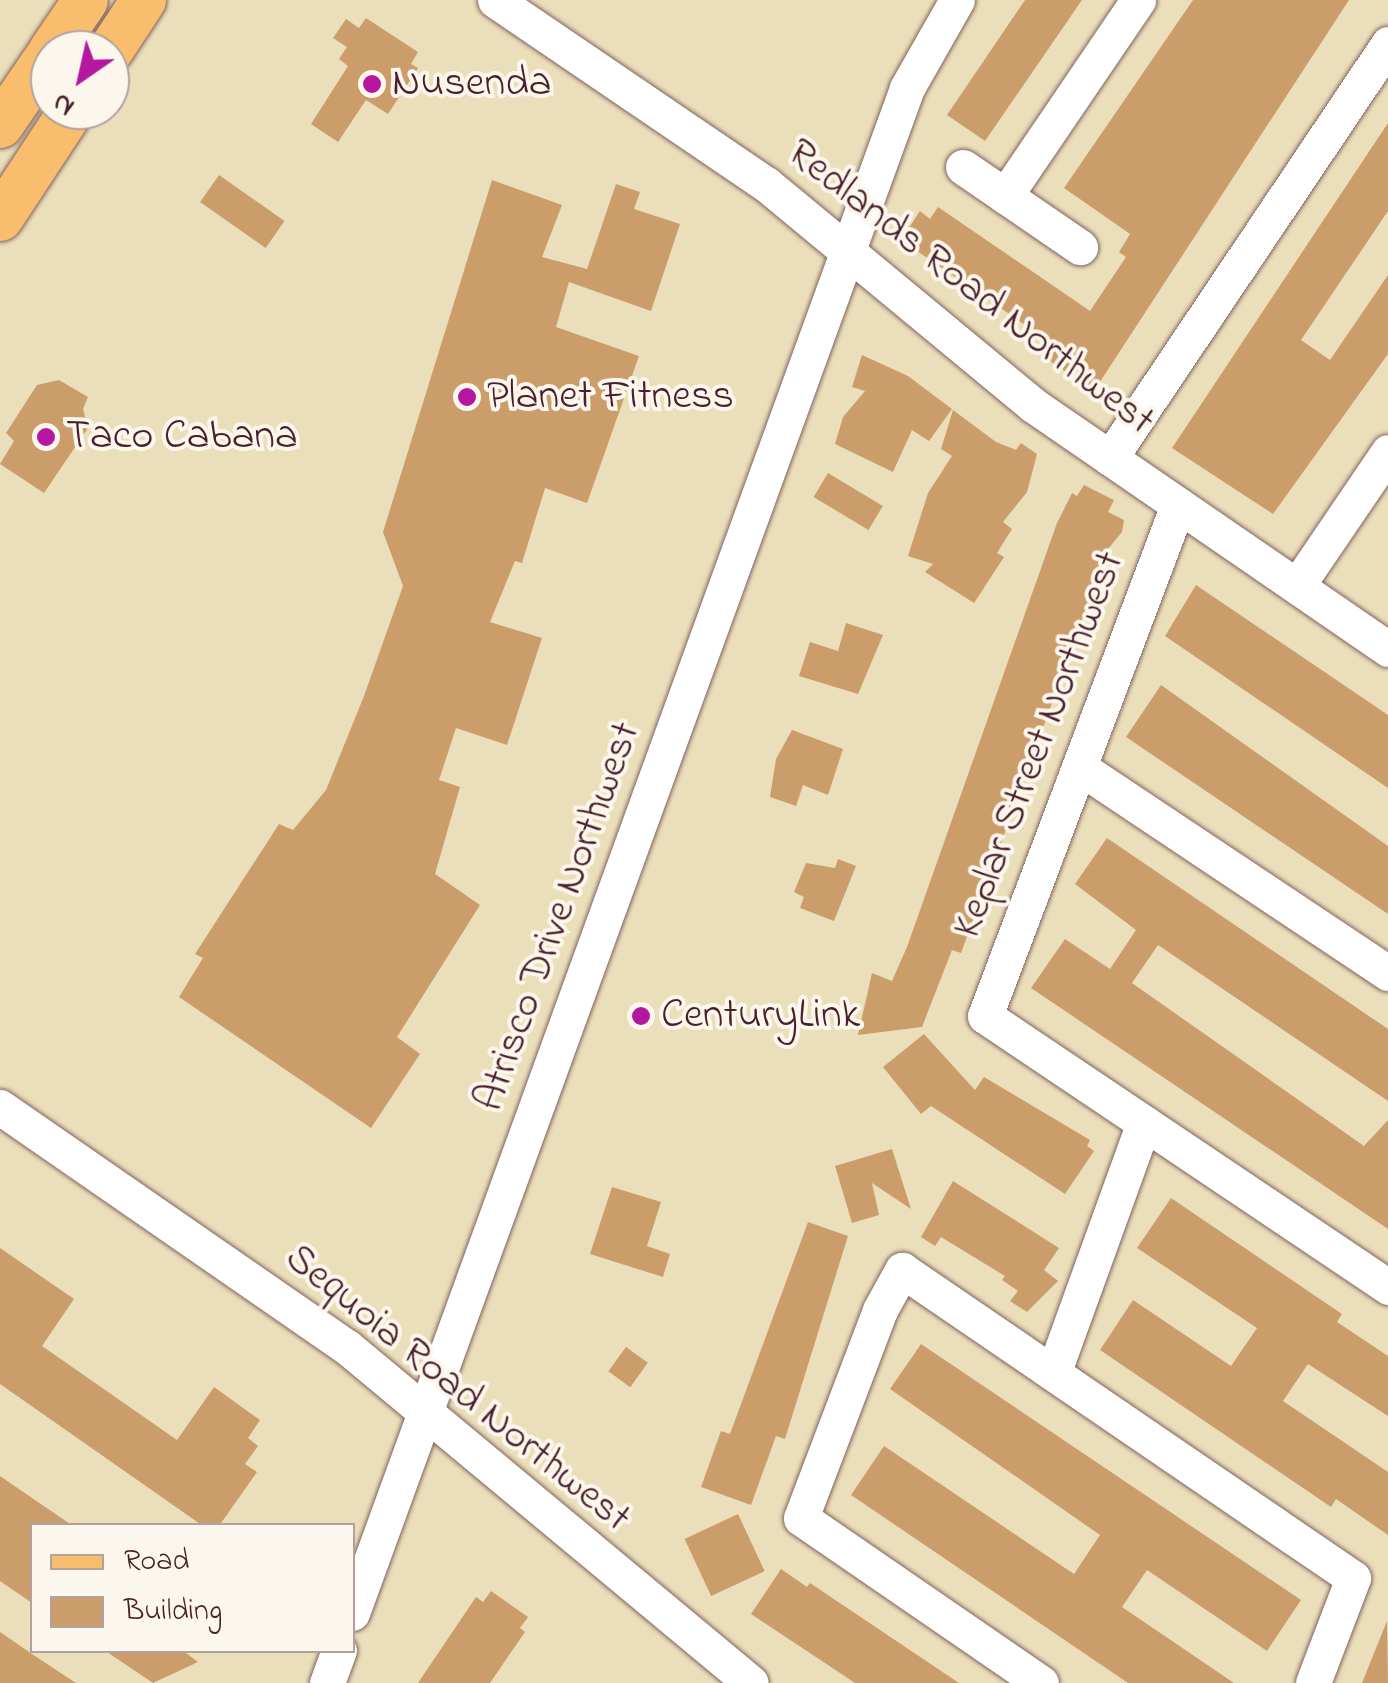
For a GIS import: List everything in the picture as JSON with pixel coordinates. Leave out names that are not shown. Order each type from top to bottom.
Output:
[{"type":"main road","points":[[65,30],[85,0]]},
{"type":"main road","points":[[0,126],[30,82]]},
{"type":"main road","points":[[0,218],[58,130]]},
{"type":"street","name":"Redlands Road Northwest","points":[[495,0],[766,184],[988,369],[1388,649]]},
{"type":"street","name":"Atrisco Drive Northwest","points":[[355,1605],[908,88],[957,0]]},
{"type":"street","points":[[1005,196],[1138,0]]},
{"type":"street","points":[[1110,458],[1388,44]]},
{"type":"street","points":[[963,166],[1080,247]]},
{"type":"street","points":[[1298,586],[1388,452]]},
{"type":"street","name":"Keplar Street Northwest","points":[[1144,1124],[985,1016],[1082,769],[1178,505]]},
{"type":"street","points":[[1082,769],[1388,973]]},
{"type":"street","name":"Sequoia Road Northwest","points":[[0,1107],[347,1348],[751,1683]]},
{"type":"street","points":[[1054,1371],[1144,1124],[1388,1287]]},
{"type":"street","points":[[1041,1683],[801,1518],[880,1310],[902,1270],[1353,1578],[1313,1683]]},
{"type":"street","points":[[327,1683],[338,1653]]},
{"type":"building","points":[[1025,0],[1082,0],[985,141],[947,115]]},
{"type":"building","points":[[1193,0],[1349,0],[1094,391],[1047,359],[1056,346],[901,240],[920,211],[930,219],[938,207],[1090,311],[1126,257],[1119,252],[1130,234],[1064,188]]},
{"type":"building","name":"Nusenda","points":[[366,18],[418,52],[411,64],[418,68],[388,114],[366,100],[338,142],[311,124],[348,66],[339,59],[347,47],[333,38],[346,19],[359,28]]},
{"type":"building","points":[[1388,123],[1388,211],[1301,340],[1330,360],[1388,275],[1388,354],[1273,514],[1172,448]]},
{"type":"building","points":[[219,175],[285,221],[266,248],[200,202]]},
{"type":"building","points":[[492,180],[562,205],[542,257],[587,269],[616,184],[640,192],[634,209],[680,224],[651,311],[569,282],[556,327],[639,356],[587,503],[545,488],[522,563],[515,561],[490,622],[542,638],[507,745],[456,728],[439,780],[460,787],[435,874],[480,905],[397,1037],[420,1054],[371,1128],[179,997],[203,958],[195,954],[279,824],[293,830],[326,790],[364,696],[403,586],[383,532]]},
{"type":"building","points":[[862,355],[908,376],[952,409],[929,441],[912,430],[893,472],[835,444],[843,417],[865,391],[852,387]]},
{"type":"building","name":"Taco Cabana","points":[[59,380],[88,397],[83,409],[88,428],[44,493],[0,464],[14,441],[6,433],[37,385]]},
{"type":"building","points":[[953,410],[996,442],[1016,450],[1021,443],[1037,454],[1027,492],[1003,522],[1012,529],[997,553],[1004,557],[974,603],[925,572],[933,564],[908,556],[928,493],[952,456],[941,449]]},
{"type":"building","points":[[828,473],[883,506],[868,530],[814,497]]},
{"type":"building","points":[[1084,485],[1114,500],[1108,512],[1124,520],[1122,532],[1108,549],[961,953],[952,950],[922,1027],[858,1035],[872,973],[892,981],[907,947],[1057,523],[1072,493],[1077,496]]},
{"type":"building","points":[[1196,585],[1388,715],[1388,788],[1165,636]]},
{"type":"building","points":[[846,623],[883,635],[858,694],[799,676],[810,642],[838,651]]},
{"type":"building","points":[[1161,685],[1388,846],[1388,914],[1126,737]]},
{"type":"building","points":[[792,730],[843,749],[828,795],[803,785],[796,806],[770,797],[776,759]]},
{"type":"building","points":[[1107,838],[1388,1029],[1388,1101],[1158,945],[1132,983],[1364,1146],[1388,1120],[1388,1229],[1031,988],[1065,939],[1110,969],[1136,930],[1075,884]]},
{"type":"building","points":[[838,859],[856,866],[834,921],[800,908],[804,897],[794,892],[806,863],[835,868]]},
{"type":"building","points":[[924,1034],[975,1090],[984,1077],[1090,1140],[1087,1146],[1094,1151],[1065,1194],[931,1106],[921,1114],[883,1067]]},
{"type":"building","points":[[892,1149],[911,1209],[872,1183],[879,1215],[852,1223],[835,1166]]},
{"type":"building","points":[[953,1181],[1059,1248],[1044,1270],[1058,1281],[1027,1312],[1010,1301],[1018,1291],[1002,1280],[1005,1276],[941,1237],[935,1246],[921,1237]]},
{"type":"building","points":[[612,1187],[661,1202],[647,1246],[670,1254],[663,1277],[590,1254]]},
{"type":"building","points":[[1171,1198],[1342,1314],[1337,1322],[1388,1356],[1388,1416],[1308,1364],[1283,1401],[1388,1472],[1388,1535],[1336,1499],[1331,1507],[1100,1350],[1133,1300],[1231,1366],[1257,1328],[1137,1248]]},
{"type":"building","points":[[808,1222],[848,1236],[785,1439],[776,1436],[751,1505],[701,1487],[721,1431],[730,1434]]},
{"type":"building","points":[[0,1248],[74,1299],[42,1346],[177,1440],[214,1387],[260,1420],[248,1438],[258,1446],[245,1464],[257,1472],[221,1523],[199,1523],[0,1384]]},
{"type":"building","points":[[921,1344],[1301,1600],[1267,1651],[1147,1570],[1122,1607],[1234,1683],[1128,1683],[851,1495],[884,1446],[1074,1574],[1100,1535],[890,1389]]},
{"type":"building","points":[[626,1347],[648,1363],[630,1387],[608,1371]]},
{"type":"building","points":[[0,1476],[69,1523],[30,1523],[30,1602],[0,1581]]},
{"type":"building","points":[[738,1514],[765,1571],[711,1596],[685,1539]]},
{"type":"building","points":[[781,1569],[807,1587],[810,1583],[959,1683],[855,1683],[751,1614]]},
{"type":"building","points":[[491,1591],[528,1617],[520,1628],[525,1632],[490,1683],[418,1683],[476,1597],[483,1602]]},
{"type":"building","points":[[1387,1621],[1388,1683],[1362,1683]]},
{"type":"building","points":[[0,1632],[76,1683],[0,1683]]},
{"type":"building","points":[[108,1653],[186,1653],[198,1662],[153,1683]]},
{"type":"place","name":"Nusenda","points":[[372,84]]},
{"type":"place","name":"Planet Fitness","points":[[467,397]]},
{"type":"place","name":"Taco Cabana","points":[[46,437]]},
{"type":"place","name":"CenturyLink","points":[[641,1016]]}]
